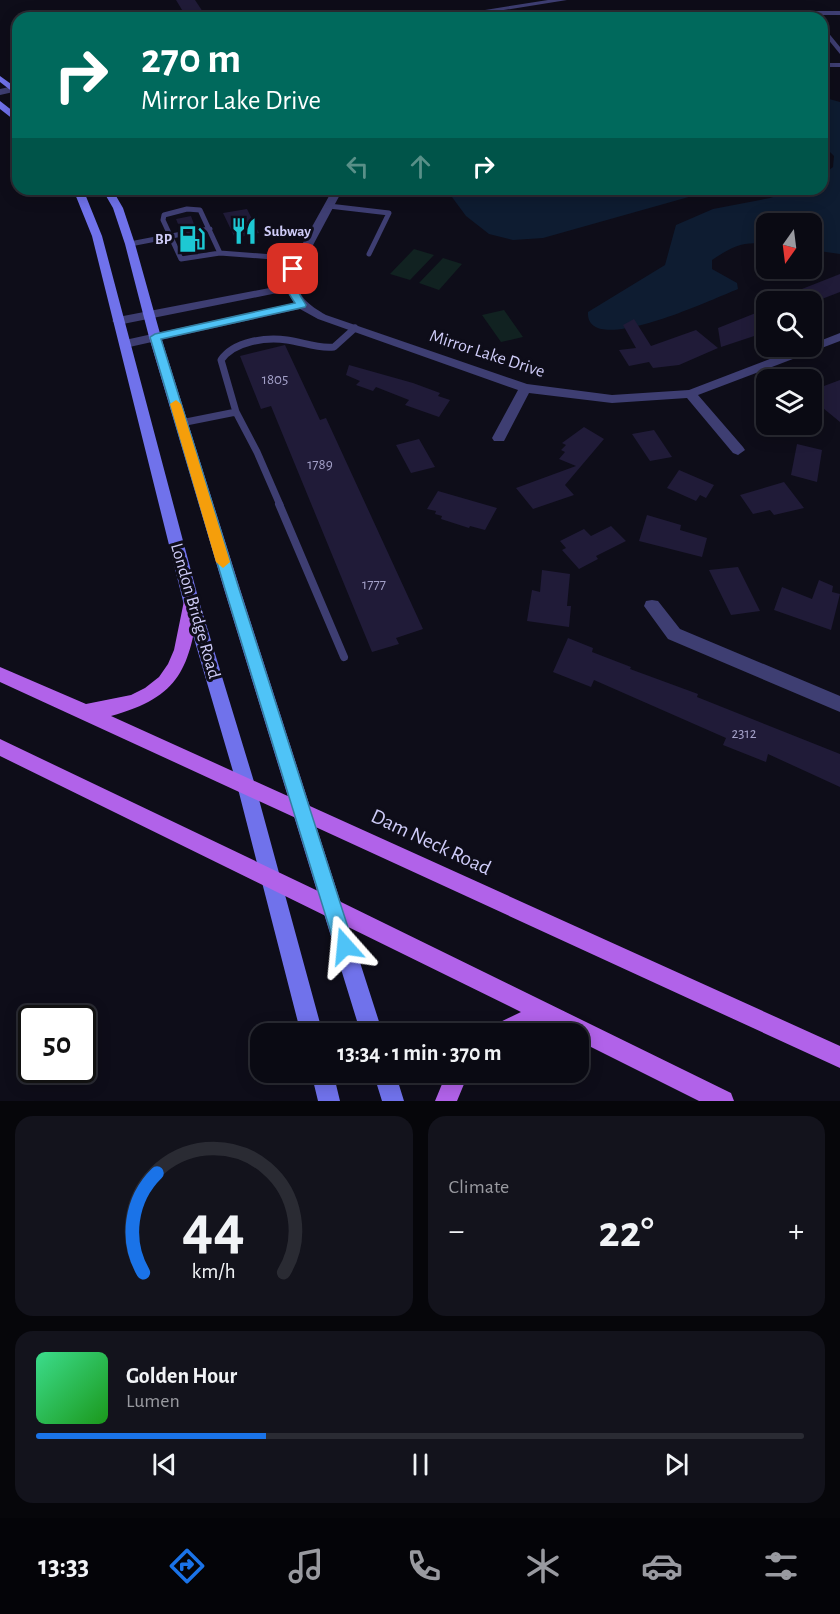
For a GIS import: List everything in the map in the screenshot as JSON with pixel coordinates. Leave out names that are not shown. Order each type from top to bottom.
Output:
[{"type":"main road","points":[[0,104],[12,115]]},
{"type":"main road","name":"London Bridge Road","points":[[80,195],[97,236],[191,601],[246,785],[309,1023]]},
{"type":"main road","points":[[110,195],[118,208],[130,244],[181,423],[369,1023]]},
{"type":"main road","points":[[83,712],[117,708],[142,699],[168,678],[179,662],[187,640],[191,601]]},
{"type":"main road","name":"Dam Neck Road","points":[[0,674],[301,809],[840,1057]]},
{"type":"main road","points":[[0,747],[333,908],[723,1101]]},
{"type":"main road","points":[[523,1023],[543,1013]]},
{"type":"main road","points":[[325,1083],[329,1101]]},
{"type":"main road","points":[[387,1083],[393,1101]]},
{"type":"main road","points":[[446,1101],[453,1083]]},
{"type":"street","points":[[480,12],[563,0]]},
{"type":"street","points":[[828,35],[840,52]]},
{"type":"street","points":[[125,344],[301,305],[290,287],[290,277],[335,195]]},
{"type":"street","points":[[118,321],[290,287]]},
{"type":"street","name":"Mirror Lake Drive","points":[[301,305],[322,317],[525,388],[612,399],[690,394],[840,338]]},
{"type":"street","points":[[499,438],[525,388]]},
{"type":"street","points":[[690,394],[738,450]]},
{"type":"street","points":[[652,606],[674,634],[840,704]]},
{"type":"lane","points":[[329,206],[389,213],[369,254]]},
{"type":"lane","points":[[220,253],[200,210],[167,212],[163,219],[181,259],[220,253],[256,254],[298,260]]},
{"type":"lane","points":[[197,231],[210,229]]},
{"type":"lane","points":[[130,244],[182,234]]},
{"type":"lane","points":[[344,657],[257,452],[236,412],[221,360],[224,352],[231,348],[270,339],[334,347],[355,328]]},
{"type":"lane","points":[[181,423],[236,412]]},
{"type":"shaded area","points":[[414,249],[434,255],[410,280],[390,274]]},
{"type":"shaded area","points":[[443,258],[462,264],[439,290],[419,283]]},
{"type":"shaded area","points":[[504,310],[523,337],[501,342],[482,315]]},
{"type":"water","points":[[828,99],[840,102],[840,254],[822,251],[822,213],[756,213],[756,243],[738,246],[712,260],[712,269],[737,283],[738,289],[654,322],[607,330],[593,325],[588,312],[665,265],[676,225],[713,209],[779,195],[828,195],[828,171],[833,167],[834,156],[828,150]]},
{"type":"water","points":[[450,195],[696,195],[543,238],[513,240],[489,234],[466,216]]},
{"type":"building","points":[[176,0],[195,0],[203,12],[183,12]]},
{"type":"building","points":[[247,209],[259,233],[235,238],[223,213]]},
{"type":"building","name":"BP","points":[[191,216],[195,227],[192,232],[199,236],[204,247],[189,250],[184,238],[187,233],[180,229],[176,219]]},
{"type":"building","points":[[840,274],[840,292],[822,299],[822,291],[797,291]]},
{"type":"building","points":[[756,313],[756,335],[721,347],[718,328]]},
{"type":"building","points":[[634,319],[651,346],[696,330],[718,348],[679,365],[653,368],[649,362],[629,366],[619,350],[636,348],[623,325]]},
{"type":"building","points":[[285,345],[320,420],[326,418],[423,629],[396,638],[399,644],[372,652],[271,406],[261,409],[240,356]]},
{"type":"building","points":[[349,365],[413,383],[440,393],[438,396],[450,400],[439,417],[405,405],[409,400],[376,387],[373,391],[356,385],[360,381],[346,375]]},
{"type":"building","points":[[840,380],[840,422],[822,407],[822,384],[824,386]]},
{"type":"building","points":[[584,427],[604,439],[565,485],[574,495],[533,509],[516,488],[576,466],[559,459],[565,452],[561,450],[566,445],[562,443]]},
{"type":"building","points":[[654,430],[672,457],[650,461],[632,434]]},
{"type":"building","points":[[419,439],[435,467],[411,473],[396,445]]},
{"type":"building","points":[[797,444],[822,450],[817,482],[791,475]]},
{"type":"building","points":[[679,470],[714,485],[706,498],[700,495],[696,501],[667,488]]},
{"type":"building","points":[[784,482],[804,508],[774,515],[770,510],[753,514],[740,495]]},
{"type":"building","points":[[438,491],[497,508],[485,530],[470,526],[469,528],[441,519],[442,516],[435,514],[436,511],[427,509]]},
{"type":"building","points":[[647,515],[681,525],[680,530],[707,538],[702,557],[639,541]]},
{"type":"building","points":[[611,526],[626,541],[596,556],[598,559],[579,569],[562,550],[566,548],[560,541],[584,529],[591,536]]},
{"type":"building","points":[[738,567],[760,611],[731,615],[709,570]]},
{"type":"building","points":[[542,570],[570,574],[567,606],[571,606],[569,627],[527,621],[532,590],[540,592]]},
{"type":"building","points":[[819,580],[833,586],[832,592],[840,594],[831,630],[774,610],[782,587],[812,599]]},
{"type":"building","points":[[568,638],[593,648],[592,652],[631,667],[630,669],[698,694],[697,697],[840,754],[840,787],[768,754],[766,762],[723,745],[726,738],[594,680],[591,687],[553,672]]},
{"type":"slow traffic","points":[[176,404],[223,562]]},
{"type":"place","name":"Subway","points":[[244,231]]},
{"type":"place","name":"BP","points":[[192,239]]},
{"type":"route","points":[[293,269],[290,287],[294,297],[301,305],[155,337],[345,946]]}]
